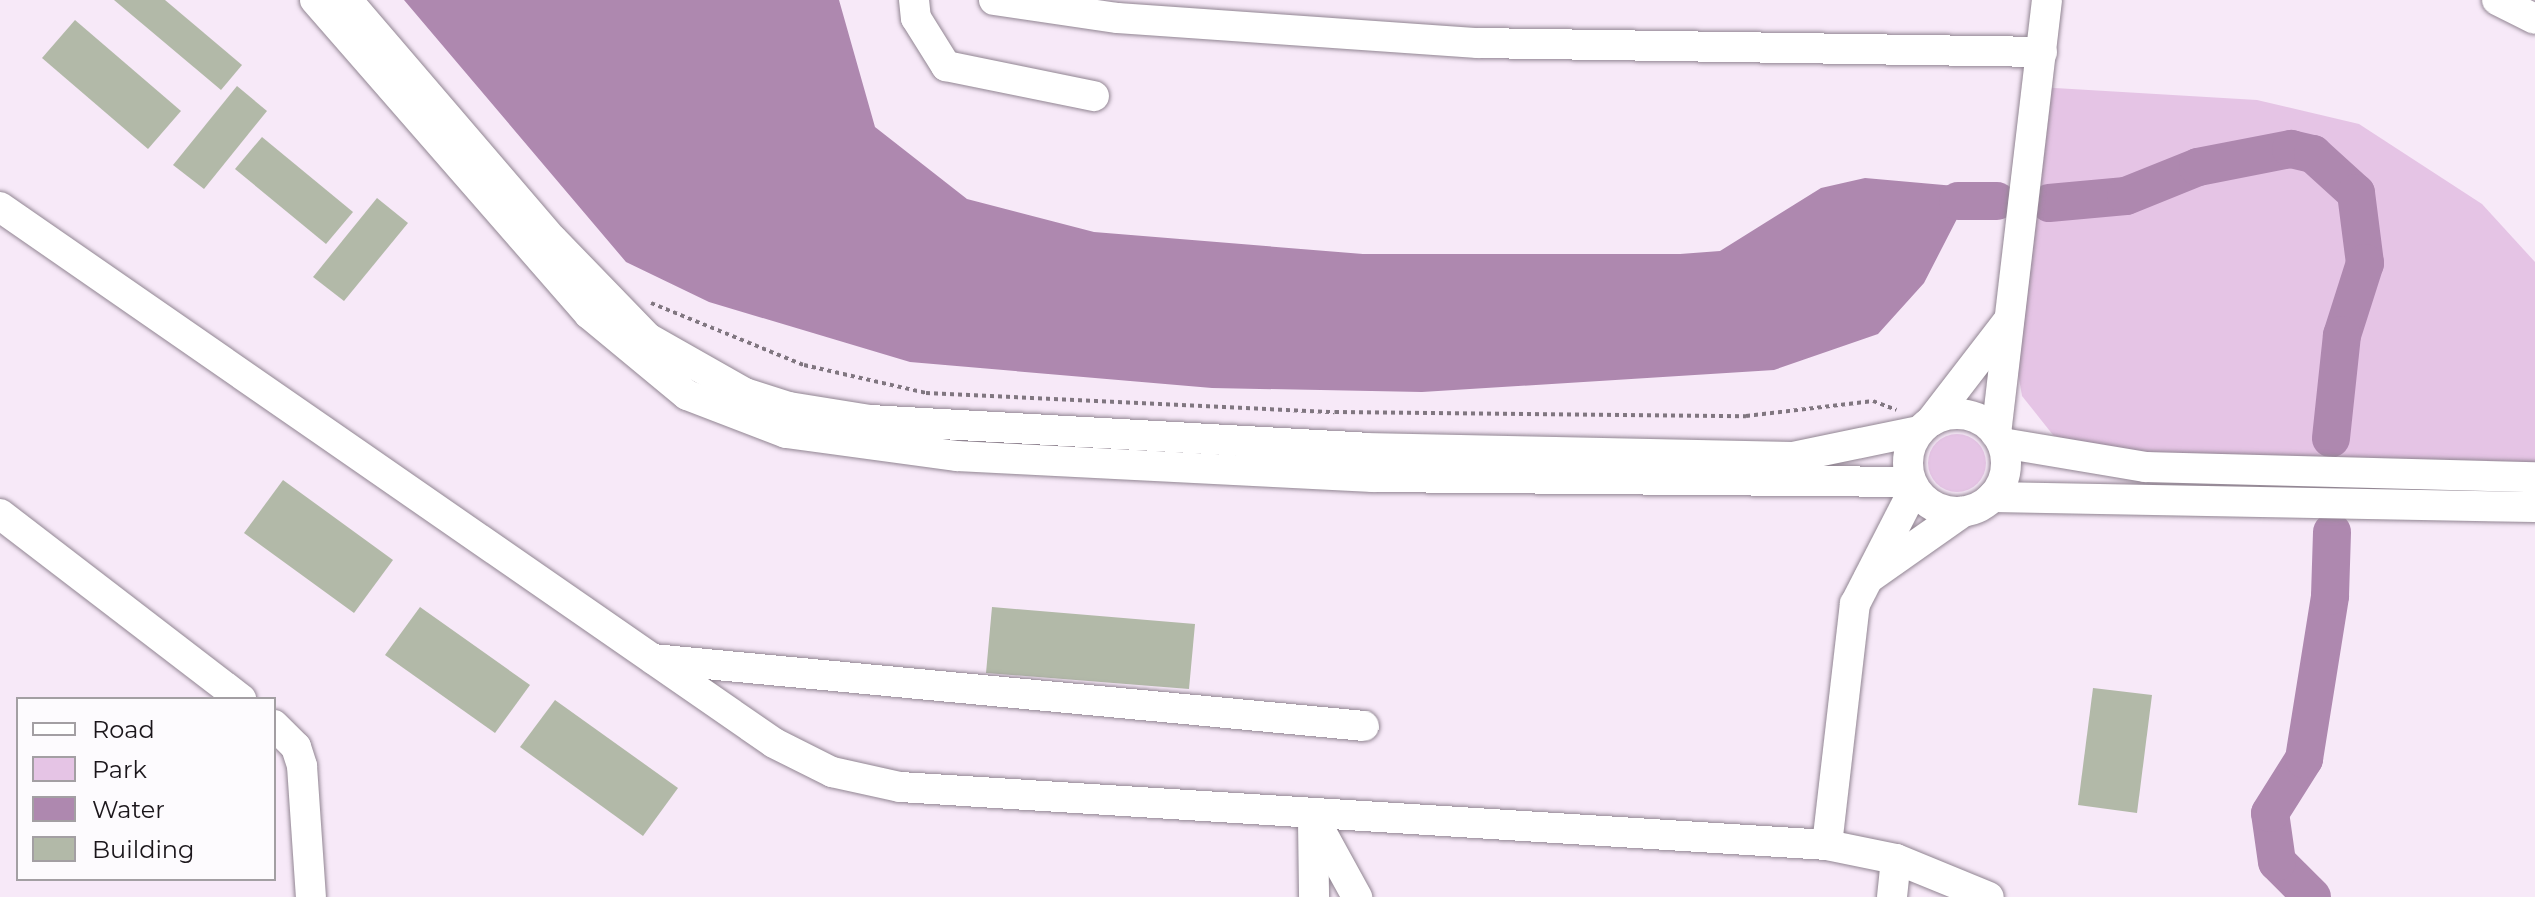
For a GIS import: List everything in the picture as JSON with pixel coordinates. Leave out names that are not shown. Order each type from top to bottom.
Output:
[{"type":"street","points":[[315,0],[589,314],[687,395],[786,433],[957,456],[1372,477],[1912,486],[1935,508],[1963,512]]},
{"type":"street","points":[[347,0],[553,240],[648,338],[745,393],[789,407],[870,420],[1365,448],[1793,457],[1973,417],[1999,438],[2145,467],[2535,477]]},
{"type":"street","points":[[914,0],[916,18],[946,66],[1094,96]]},
{"type":"street","points":[[994,0],[1118,18],[1477,43],[2042,52]]},
{"type":"street","points":[[1992,497],[2004,476],[1999,438],[2009,320],[2047,0]]},
{"type":"street","points":[[2497,0],[2535,19]]},
{"type":"street","points":[[0,207],[774,743],[832,772],[900,787],[1827,845],[1896,859],[1958,889],[1989,897]]},
{"type":"street","points":[[1827,845],[1861,583],[1912,486],[1908,456],[1925,426],[2009,320]]},
{"type":"street","points":[[1861,583],[1963,512],[1992,497],[2535,507]]},
{"type":"street","points":[[0,514],[238,697]]},
{"type":"street","points":[[653,659],[1364,726]]},
{"type":"street","points":[[276,727],[296,747],[302,766],[311,897]]},
{"type":"street","points":[[1312,815],[1314,897]]},
{"type":"street","points":[[1312,815],[1357,897]]},
{"type":"street","points":[[1892,897],[1896,859]]},
{"type":"path","points":[[640,297],[804,365],[926,393],[1335,412],[1746,416],[1873,401],[1925,426]]},
{"type":"green space","points":[[2038,87],[2257,100],[2359,124],[2482,204],[2535,262],[2535,477],[2145,467],[2053,435],[2022,396],[2009,320]]},
{"type":"green space","points":[[1957,434],[1968,436],[1977,443],[1984,452],[1984,474],[1977,483],[1968,490],[1957,492],[1946,490],[1937,483],[1930,474],[1928,463],[1930,452],[1937,443],[1946,436]]},
{"type":"water","points":[[404,0],[839,0],[875,127],[967,199],[1094,232],[1363,254],[1680,254],[1720,251],[1821,188],[1865,178],[1955,186],[1960,213],[1924,283],[1878,334],[1774,370],[1422,392],[1212,388],[910,362],[709,302],[626,262]]},
{"type":"building","points":[[114,0],[165,0],[242,65],[221,90]]},
{"type":"building","points":[[75,20],[181,111],[148,149],[42,58]]},
{"type":"building","points":[[237,86],[267,111],[204,189],[173,165]]},
{"type":"building","points":[[262,137],[353,212],[326,244],[235,169]]},
{"type":"building","points":[[377,198],[408,223],[344,301],[313,277]]},
{"type":"building","points":[[283,480],[393,560],[354,613],[244,533]]},
{"type":"building","points":[[420,607],[530,685],[495,733],[385,655]]},
{"type":"building","points":[[992,607],[1195,624],[1189,689],[986,673]]},
{"type":"building","points":[[2093,688],[2152,695],[2137,813],[2078,805]]},
{"type":"building","points":[[555,700],[678,788],[643,836],[520,747]]},
{"type":"waterway","points":[[2049,203],[2126,196],[2198,167],[2291,149],[2313,154],[2356,193],[2365,263],[2342,335],[2331,438]]},
{"type":"waterway","points":[[1958,201],[1997,201]]},
{"type":"waterway","points":[[2312,897],[2277,862],[2270,813],[2304,759],[2330,596],[2332,532]]}]
